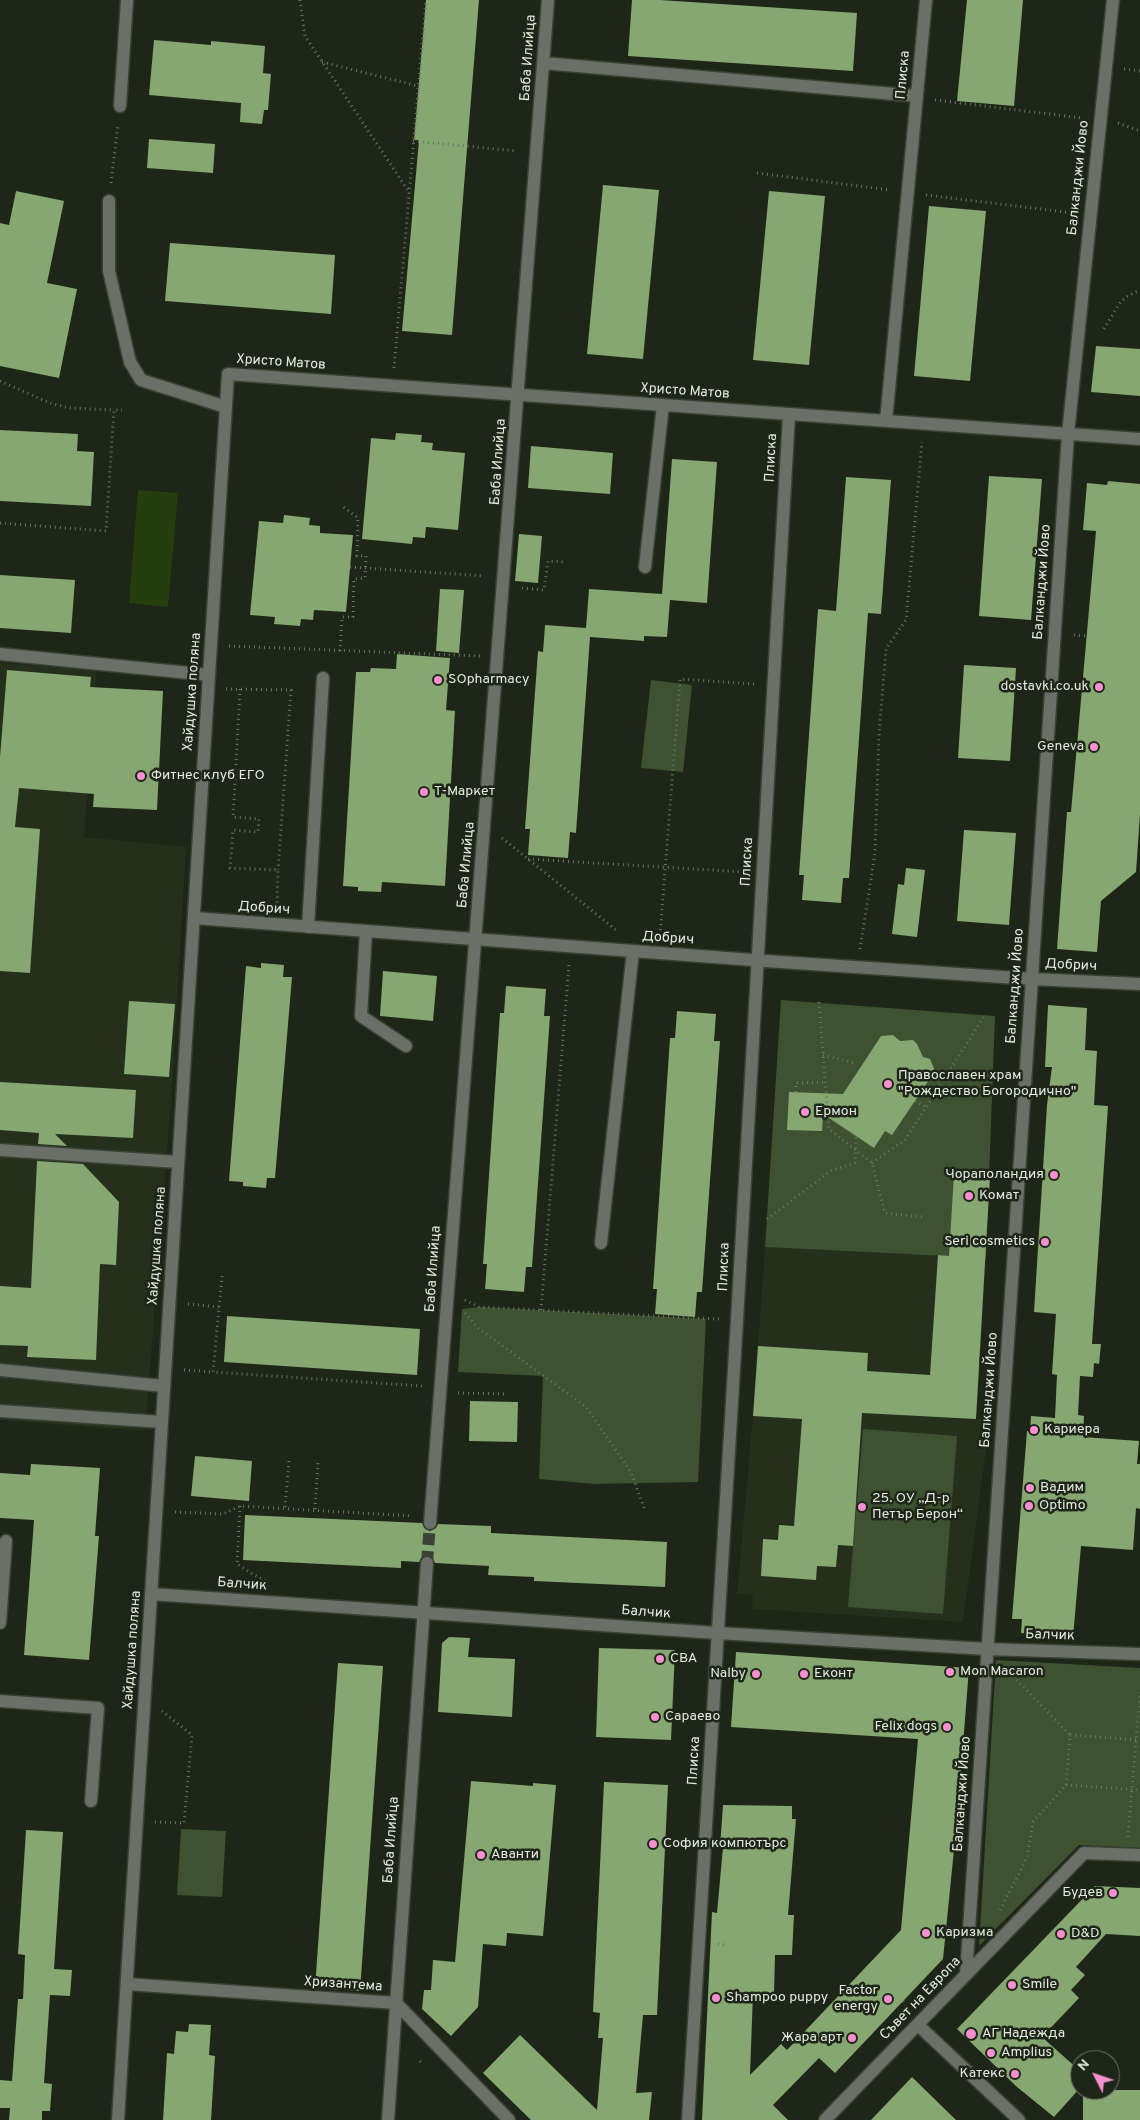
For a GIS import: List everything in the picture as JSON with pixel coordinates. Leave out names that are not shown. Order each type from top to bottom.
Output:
[{"type":"street","points":[[120,106],[127,0]]},
{"type":"street","name":"Баба Илийца","points":[[430,1520],[519,395],[548,0]]},
{"type":"street","name":"Плиска","points":[[886,421],[926,0]]},
{"type":"street","name":"Балканджи Йово","points":[[966,1975],[1068,434],[1114,0]]},
{"type":"street","points":[[544,63],[917,97]]},
{"type":"street","points":[[109,201],[109,271],[130,362],[141,380],[226,406]]},
{"type":"street","name":"Христо Матов","points":[[228,374],[1140,439]]},
{"type":"street","name":"Хайдушка поляна","points":[[118,2120],[228,374]]},
{"type":"street","points":[[645,567],[663,405]]},
{"type":"street","name":"Плиска","points":[[688,2120],[737,1320],[789,415]]},
{"type":"street","points":[[0,654],[209,675]]},
{"type":"street","points":[[308,927],[323,678]]},
{"type":"street","name":"Добрич","points":[[194,918],[1032,980],[1140,984]]},
{"type":"street","points":[[366,931],[361,1016],[406,1046]]},
{"type":"street","points":[[602,1243],[638,952]]},
{"type":"street","points":[[0,1150],[178,1162]]},
{"type":"street","points":[[0,1370],[164,1386]]},
{"type":"street","points":[[0,1411],[162,1422]]},
{"type":"street","points":[[0,1623],[6,1541]]},
{"type":"street","name":"Баба Илийца","points":[[388,2120],[427,1563]]},
{"type":"street","name":"Балчик","points":[[151,1594],[717,1633],[987,1649],[1140,1654]]},
{"type":"street","points":[[0,1701],[98,1708],[91,1801]]},
{"type":"street","name":"Съвет на Европа","points":[[824,2120],[1084,1853],[1140,1855]]},
{"type":"street","name":"Хризантема","points":[[126,1984],[396,2003],[510,2120]]},
{"type":"street","points":[[918,2025],[1020,2120]]},
{"type":"path","points":[[300,0],[305,36],[409,192]]},
{"type":"path","points":[[393,386],[426,0]]},
{"type":"path","points":[[322,62],[418,86]]},
{"type":"path","points":[[917,97],[1085,118]]},
{"type":"path","points":[[109,201],[120,106]]},
{"type":"path","points":[[413,141],[537,152]]},
{"type":"path","points":[[756,174],[1065,212]]},
{"type":"path","points":[[1104,329],[1119,304],[1140,290]]},
{"type":"path","points":[[0,381],[69,408],[122,410]]},
{"type":"path","points":[[0,523],[106,531],[114,410]]},
{"type":"path","points":[[857,967],[875,853],[879,735],[886,649],[906,620],[924,424]]},
{"type":"path","points":[[340,651],[342,617],[353,618],[354,579],[365,578],[366,568],[366,556],[357,556],[358,518],[341,505]]},
{"type":"path","points":[[350,567],[504,582],[544,590],[548,561],[564,562]]},
{"type":"path","points":[[1073,636],[1087,636]]},
{"type":"path","points":[[211,646],[498,657]]},
{"type":"path","points":[[658,953],[680,679],[773,685]]},
{"type":"path","points":[[208,689],[290,690],[275,925]]},
{"type":"path","points":[[240,689],[233,817],[259,819],[258,832],[232,830],[230,868],[278,870]]},
{"type":"path","points":[[485,824],[638,952]]},
{"type":"path","points":[[528,859],[665,866],[762,874]]},
{"type":"path","points":[[541,1310],[570,946]]},
{"type":"path","points":[[819,1002],[830,1129],[872,1163],[885,1212],[924,1217]]},
{"type":"path","points":[[872,1163],[905,1140],[985,1015]]},
{"type":"path","points":[[824,1055],[854,1063]]},
{"type":"path","points":[[796,1092],[796,1083],[826,1082]]},
{"type":"path","points":[[915,1101],[926,1107]]},
{"type":"path","points":[[767,1220],[832,1170],[855,1163],[856,1136]]},
{"type":"path","points":[[213,1372],[222,1276]]},
{"type":"path","points":[[447,1291],[479,1307],[737,1320]]},
{"type":"path","points":[[447,1291],[478,1328],[586,1407],[631,1472],[644,1508]]},
{"type":"path","points":[[192,1304],[219,1307]]},
{"type":"path","points":[[187,1370],[507,1394]]},
{"type":"path","points":[[285,1507],[289,1460]]},
{"type":"path","points":[[315,1509],[318,1462]]},
{"type":"path","points":[[194,1514],[223,1514],[240,1506],[285,1507],[430,1520]]},
{"type":"path","points":[[237,1564],[240,1506]]},
{"type":"path","points":[[1013,1676],[1070,1735],[1138,1740]]},
{"type":"path","points":[[1126,1855],[1138,1740],[1140,1692]]},
{"type":"path","points":[[137,1821],[184,1823],[192,1735],[169,1716]]},
{"type":"path","points":[[996,1916],[1027,1858],[1033,1822],[1066,1785],[1070,1735]]},
{"type":"path","points":[[1066,1785],[1140,1790]]},
{"type":"shaded area","points":[[138,490],[178,493],[168,607],[129,603]]},
{"type":"shaded area","points":[[0,663],[97,669],[84,837],[186,847],[172,1088],[145,1431],[0,1420]]},
{"type":"shaded area","points":[[651,680],[692,685],[683,772],[641,768]]},
{"type":"shaded area","points":[[781,1000],[995,1016],[986,1258],[765,1247]]},
{"type":"shaded area","name":"25. ОУ „Д-р Петър Берон“","points":[[765,1247],[986,1258],[976,1419],[990,1420],[963,1622],[752,1609],[753,1595],[737,1594],[753,1416]]},
{"type":"shaded area","points":[[479,1307],[706,1319],[698,1482],[595,1484],[539,1479],[543,1376],[458,1372],[462,1309]]},
{"type":"shaded area","points":[[863,1429],[957,1436],[943,1614],[848,1607]]},
{"type":"shaded area","points":[[996,1660],[1140,1668],[1140,1848],[1079,1845],[979,1946]]},
{"type":"shaded area","points":[[181,1829],[226,1831],[222,1897],[177,1895]]},
{"type":"building","points":[[426,0],[479,0],[452,335],[402,331],[419,140],[414,140]]},
{"type":"building","points":[[632,0],[660,0],[857,13],[853,71],[628,56]]},
{"type":"building","points":[[967,0],[1023,0],[1014,106],[957,101]]},
{"type":"building","points":[[154,40],[211,45],[211,41],[265,46],[263,73],[271,74],[268,110],[264,110],[262,124],[240,122],[241,103],[149,95]]},
{"type":"building","points":[[149,139],[215,144],[213,173],[147,168]]},
{"type":"building","points":[[603,185],[659,190],[643,359],[587,354]]},
{"type":"building","points":[[16,191],[64,201],[47,283],[77,289],[59,378],[0,366],[0,223],[9,225]]},
{"type":"building","points":[[769,191],[825,196],[809,365],[753,360]]},
{"type":"building","points":[[929,206],[986,211],[970,381],[914,376]]},
{"type":"building","points":[[170,243],[335,255],[331,314],[165,301]]},
{"type":"building","points":[[1096,346],[1140,349],[1140,396],[1091,392]]},
{"type":"building","points":[[0,430],[78,434],[77,451],[94,452],[91,506],[0,501]]},
{"type":"building","points":[[396,433],[422,435],[421,442],[433,443],[432,450],[465,453],[458,530],[426,527],[425,538],[413,537],[412,544],[362,539],[371,438],[395,440]]},
{"type":"building","points":[[531,446],[613,453],[610,494],[528,488]]},
{"type":"building","points":[[672,459],[717,462],[707,603],[670,600],[667,637],[644,636],[644,641],[590,637],[576,833],[570,832],[568,858],[528,855],[530,829],[525,829],[538,651],[543,652],[545,625],[586,628],[589,589],[662,594]]},
{"type":"building","points":[[989,476],[1042,479],[1031,620],[979,616]]},
{"type":"building","points":[[846,477],[891,480],[881,614],[868,613],[849,878],[843,878],[841,903],[802,900],[804,875],[799,875],[818,609],[836,611]]},
{"type":"building","points":[[1108,481],[1140,484],[1140,814],[1136,872],[1101,901],[1097,952],[1057,949],[1067,812],[1071,812],[1096,531],[1083,530],[1087,483],[1107,485]]},
{"type":"building","points":[[284,515],[310,518],[309,525],[320,526],[320,533],[353,535],[346,612],[314,610],[313,620],[301,619],[300,626],[274,624],[275,617],[250,615],[259,521],[283,523]]},
{"type":"building","points":[[519,534],[542,536],[538,583],[515,581]]},
{"type":"building","points":[[0,575],[75,580],[71,633],[0,628]]},
{"type":"building","points":[[440,589],[464,590],[459,653],[436,651]]},
{"type":"building","points":[[397,654],[450,658],[446,710],[455,711],[445,886],[382,882],[381,892],[358,891],[358,887],[343,886],[356,672],[370,672],[371,668],[396,669]]},
{"type":"building","points":[[964,665],[1016,668],[1010,761],[958,758]]},
{"type":"building","points":[[7,670],[91,677],[90,687],[163,691],[157,810],[93,807],[94,794],[19,788],[15,827],[40,829],[30,973],[0,971],[0,757]]},
{"type":"building","points":[[964,830],[1016,833],[1009,925],[957,921]]},
{"type":"building","points":[[906,868],[925,870],[917,937],[892,934],[898,884],[904,885]]},
{"type":"building","points":[[261,963],[284,965],[283,977],[292,977],[275,1178],[267,1178],[266,1188],[243,1186],[243,1182],[229,1181],[246,966],[261,968]]},
{"type":"building","points":[[383,971],[437,976],[433,1021],[380,1016]]},
{"type":"building","points":[[506,986],[546,989],[544,1016],[550,1016],[532,1267],[526,1267],[524,1292],[485,1289],[487,1264],[483,1264],[500,1013],[504,1013]]},
{"type":"building","points":[[129,1001],[175,1004],[169,1077],[124,1074]]},
{"type":"building","points":[[1048,1005],[1087,1008],[1085,1050],[1097,1051],[1094,1105],[1108,1106],[1092,1344],[1101,1344],[1099,1364],[1094,1363],[1093,1377],[1080,1376],[1078,1415],[1084,1416],[1083,1437],[1139,1441],[1137,1464],[1140,1464],[1140,1509],[1136,1508],[1133,1550],[1081,1546],[1073,1637],[1021,1633],[1022,1619],[1012,1619],[1027,1431],[1030,1432],[1031,1416],[1055,1418],[1057,1375],[1052,1374],[1056,1314],[1034,1312],[1047,1105],[1052,1067],[1045,1067]]},
{"type":"building","points":[[677,1011],[716,1014],[714,1041],[720,1041],[702,1292],[697,1292],[695,1317],[655,1314],[657,1289],[653,1289],[670,1038],[675,1038]]},
{"type":"building","name":"Православен храм \"Рождество Богородично\"","points":[[893,1035],[900,1041],[913,1040],[923,1057],[930,1059],[935,1071],[892,1135],[885,1131],[874,1148],[823,1114],[822,1131],[787,1130],[789,1092],[843,1094],[881,1036]]},
{"type":"building","points":[[0,1082],[136,1090],[133,1138],[55,1134],[67,1146],[38,1144],[39,1133],[0,1130]]},
{"type":"building","points":[[37,1161],[83,1164],[119,1202],[116,1265],[100,1264],[96,1360],[27,1357],[28,1346],[0,1345],[0,1286],[31,1288]]},
{"type":"building","points":[[954,1174],[990,1176],[976,1419],[862,1413],[853,1546],[838,1545],[836,1567],[817,1566],[816,1580],[761,1576],[763,1539],[778,1540],[779,1525],[794,1526],[802,1419],[753,1416],[758,1346],[868,1353],[867,1371],[930,1375],[938,1255],[949,1256]]},
{"type":"building","points":[[227,1316],[420,1329],[417,1375],[224,1362]]},
{"type":"building","points":[[470,1401],[518,1402],[517,1442],[469,1441]]},
{"type":"building","points":[[195,1456],[252,1461],[249,1501],[191,1496]]},
{"type":"building","points":[[31,1464],[100,1468],[95,1536],[99,1536],[89,1660],[24,1655],[34,1520],[0,1518],[0,1473],[30,1475]]},
{"type":"building","points":[[245,1515],[422,1523],[425,1529],[430,1531],[436,1528],[438,1524],[491,1526],[491,1533],[667,1542],[665,1587],[534,1581],[534,1577],[488,1575],[489,1566],[435,1563],[432,1557],[427,1555],[421,1558],[419,1562],[401,1561],[401,1568],[243,1560]]},
{"type":"building","points":[[449,1637],[470,1638],[468,1657],[515,1659],[512,1717],[438,1712],[442,1643]]},
{"type":"building","points":[[599,1648],[675,1650],[671,1740],[596,1737]]},
{"type":"building","points":[[736,1652],[969,1668],[958,1810],[943,1959],[835,2073],[819,2058],[773,2105],[788,2120],[702,2120],[712,1912],[717,1913],[723,1847],[720,1847],[723,1805],[792,1806],[792,1819],[796,1819],[788,1915],[794,1915],[792,1955],[775,1955],[774,1993],[753,1993],[750,2075],[781,2044],[787,2050],[901,1930],[918,1739],[731,1727]]},
{"type":"building","points":[[338,1663],[383,1666],[360,1991],[315,1988]]},
{"type":"building","points":[[471,1781],[533,1786],[533,1783],[556,1785],[543,1936],[507,1933],[506,1946],[483,1944],[478,2007],[451,2036],[422,2009],[424,1990],[431,1990],[433,1960],[455,1962]]},
{"type":"building","points":[[604,1782],[668,1785],[657,2015],[643,2015],[636,2093],[652,2092],[649,2120],[531,2120],[483,2073],[520,2035],[597,2110],[603,2038],[598,2038],[600,2013],[593,2012]]},
{"type":"building","points":[[26,1830],[63,1832],[54,1969],[72,1970],[70,1996],[50,1995],[44,2083],[52,2084],[50,2111],[42,2111],[42,2120],[9,2120],[10,2108],[0,2108],[0,2080],[12,2081],[18,1999],[23,1999],[25,1955],[18,1954]]},
{"type":"building","points":[[1095,1886],[1140,1888],[1140,1936],[1106,1934],[1076,1967],[1085,1975],[1071,1990],[1079,1998],[1042,2037],[1070,2062],[1070,2099],[1054,2117],[1017,2087],[957,2029]]},
{"type":"building","points":[[189,2024],[211,2025],[209,2055],[215,2056],[211,2120],[163,2120],[167,2053],[174,2054],[176,2031],[188,2032]]},
{"type":"building","points":[[912,2077],[956,2120],[871,2120]]},
{"type":"building","points":[[1120,2090],[1140,2090],[1140,2120],[1083,2120],[1083,2100],[1120,2100]]},
{"type":"tunnel","points":[[427,1563],[430,1523]]},
{"type":"place","name":"SOpharmacy","points":[[438,680]]},
{"type":"place","name":"dostavki.co.uk","points":[[1099,687]]},
{"type":"place","name":"Geneva","points":[[1094,747]]},
{"type":"place","name":"Фитнес клуб ЕГО","points":[[141,776]]},
{"type":"place","name":"Т-Маркет","points":[[424,792]]},
{"type":"place","name":"Православен храм \"Рождество Богородично\"","points":[[888,1084]]},
{"type":"place","name":"Ермон","points":[[805,1112]]},
{"type":"place","name":"Чораполандия","points":[[1054,1175]]},
{"type":"place","name":"Комат","points":[[969,1196]]},
{"type":"place","name":"Seri cosmetics","points":[[1045,1242]]},
{"type":"place","name":"Кариера","points":[[1034,1430]]},
{"type":"place","name":"Вадим","points":[[1030,1488]]},
{"type":"place","name":"Optimo","points":[[1029,1506]]},
{"type":"place","name":"25. ОУ „Д-р Петър Берон“","points":[[862,1507]]},
{"type":"place","name":"CBA","points":[[660,1659]]},
{"type":"place","name":"Mon Macaron","points":[[950,1672]]},
{"type":"place","name":"Nalby","points":[[756,1674]]},
{"type":"place","name":"Еконт","points":[[804,1674]]},
{"type":"place","name":"Сараево","points":[[655,1717]]},
{"type":"place","name":"Felix dogs","points":[[947,1727]]},
{"type":"place","name":"София компютърс","points":[[653,1844]]},
{"type":"place","name":"Аванти","points":[[481,1855]]},
{"type":"place","name":"Будев","points":[[1113,1893]]},
{"type":"place","name":"Каризма","points":[[926,1933]]},
{"type":"place","name":"D&D","points":[[1061,1934]]},
{"type":"place","name":"Smile","points":[[1012,1985]]},
{"type":"place","name":"Shampoo puppy","points":[[716,1998]]},
{"type":"place","name":"Factor energy","points":[[888,1999]]},
{"type":"place","name":"АГ Надежда","points":[[971,2034]]},
{"type":"place","name":"Жара арт","points":[[852,2038]]},
{"type":"place","name":"Amplius","points":[[991,2053]]},
{"type":"place","name":"Катекс","points":[[1015,2074]]}]
